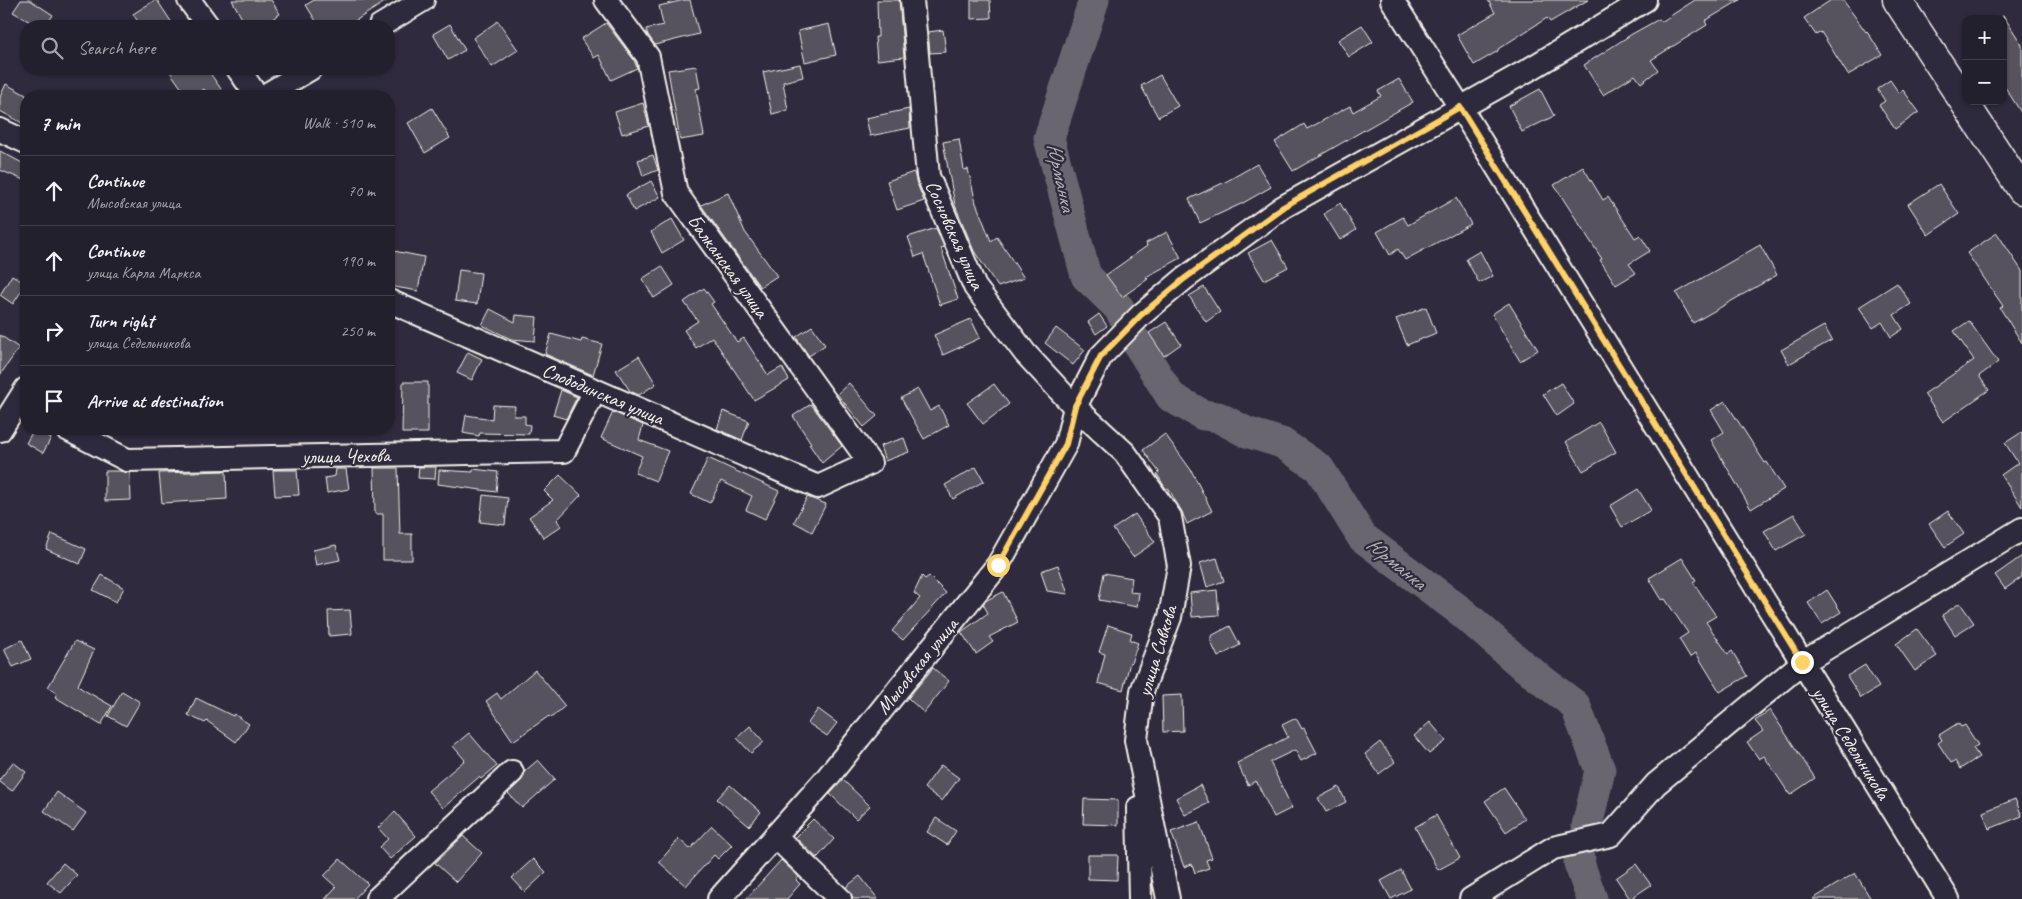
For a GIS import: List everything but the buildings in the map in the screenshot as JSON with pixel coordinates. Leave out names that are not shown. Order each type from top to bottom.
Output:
[{"type":"main road","points":[[1897,0],[2022,190]]},
{"type":"street","points":[[189,0],[204,20]]},
{"type":"street","points":[[390,20],[424,0]]},
{"type":"street","name":"Балканская улица","points":[[606,0],[648,57],[676,193],[870,463],[818,487]]},
{"type":"street","name":"Сосновская улица","points":[[912,0],[928,176],[975,287],[1025,353],[1075,406]]},
{"type":"street","name":"улица Седельникова","points":[[1392,0],[1460,107],[1948,899]]},
{"type":"street","name":"Мысовская улица","points":[[719,899],[827,778],[998,565],[1066,444],[1075,406],[1101,356],[1141,315],[1184,279],[1283,207],[1530,69],[1645,0]]},
{"type":"street","points":[[242,75],[254,90]]},
{"type":"street","points":[[274,90],[300,75]]},
{"type":"street","points":[[0,130],[20,139]]},
{"type":"street","name":"Слободинская улица","points":[[395,304],[818,487]]},
{"type":"street","name":"улица Чехова","points":[[79,435],[127,460],[564,451],[595,390]]},
{"type":"street","points":[[0,430],[17,398]]},
{"type":"street","name":"улица Сивкова","points":[[1075,406],[1125,453],[1170,517],[1179,566],[1170,617],[1142,691],[1136,740],[1168,899]]},
{"type":"street","points":[[1471,899],[1553,848],[1611,835],[1656,784],[1802,662],[2022,529]]},
{"type":"street","points":[[1136,740],[1140,899]]},
{"type":"street","points":[[377,899],[512,772]]},
{"type":"street","points":[[775,836],[840,899]]},
{"type":"waterway","name":"Юрманка","points":[[1094,0],[1049,138],[1086,276],[1119,308],[1122,314]]},
{"type":"waterway","name":"Юрманка","points":[[1136,341],[1171,397],[1203,415],[1218,417],[1246,432],[1282,443],[1319,468],[1362,537],[1463,613],[1521,664],[1575,705],[1600,770],[1587,826]]},
{"type":"waterway","name":"Юрманка","points":[[1580,857],[1579,863],[1592,899]]},
{"type":"route","points":[[998,565],[1066,444],[1075,406],[1101,356],[1141,315],[1228,245],[1283,207],[1460,107],[1802,662]]}]
